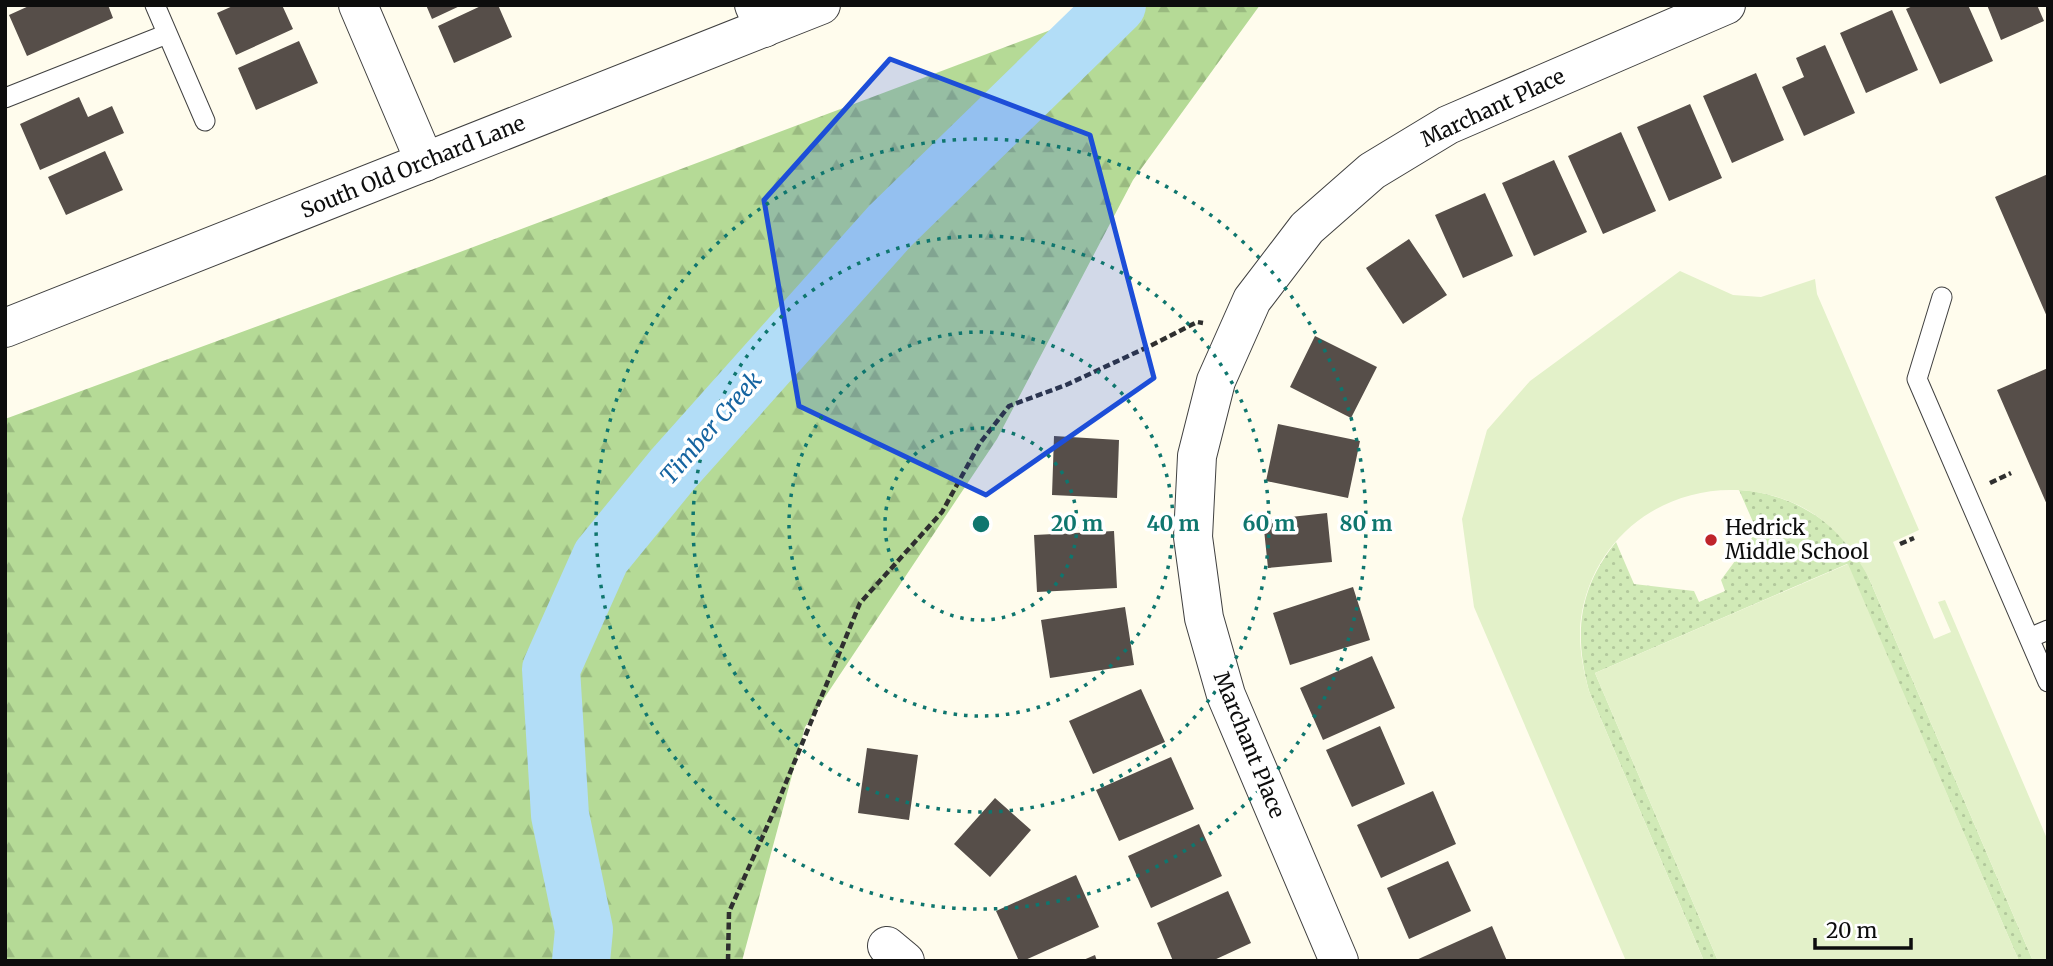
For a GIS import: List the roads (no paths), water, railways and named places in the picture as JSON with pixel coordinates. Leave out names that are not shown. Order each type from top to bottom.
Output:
[{"type":"street","points":[[358,5],[425,162]]},
{"type":"street","name":"South Old Orchard Lane","points":[[6,325],[425,162],[759,17],[821,5]]},
{"type":"street","name":"Marchant Place","points":[[1339,961],[1226,695],[1205,618],[1194,537],[1196,469],[1216,381],[1252,300],[1307,228],[1372,171],[1448,125],[1716,7]]},
{"type":"lane","points":[[155,5],[205,121]]},
{"type":"lane","points":[[5,98],[167,34]]},
{"type":"lane","points":[[1942,297],[1917,379],[2048,682]]},
{"type":"lane","points":[[2029,638],[2048,630]]},
{"type":"waterway","name":"Timber Creek","points":[[581,961],[584,930],[560,815],[551,669],[601,557],[673,469],[890,226],[1117,5]]},
{"type":"place","name":"Hedrick Middle School","points":[[1711,540]]}]
